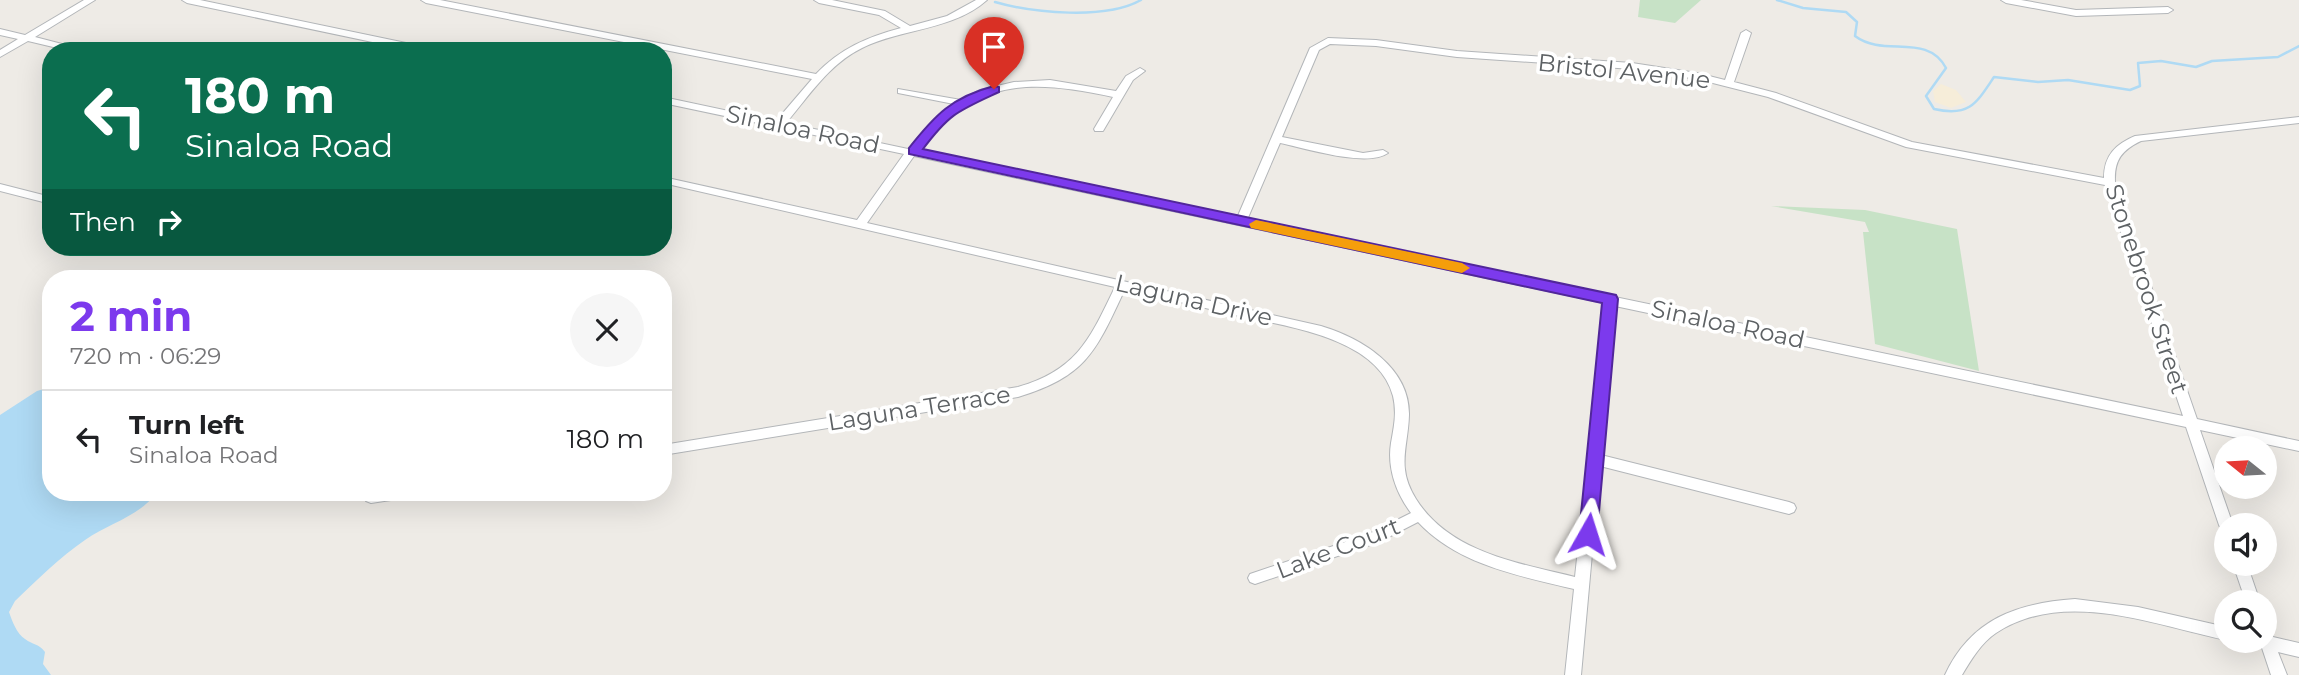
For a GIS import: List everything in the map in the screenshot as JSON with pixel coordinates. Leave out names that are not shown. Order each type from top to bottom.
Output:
[{"type":"street","points":[[0,54],[90,0]]},
{"type":"street","points":[[187,0],[387,42]]},
{"type":"street","points":[[223,8],[235,0]]},
{"type":"street","points":[[426,0],[638,42]]},
{"type":"street","points":[[819,0],[882,13],[910,30]]},
{"type":"street","points":[[779,124],[836,61],[856,47],[881,37],[957,17],[982,0]]},
{"type":"street","points":[[2006,0],[2076,13],[2168,10]]},
{"type":"street","points":[[0,32],[45,42]]},
{"type":"street","points":[[1730,83],[1746,33]]},
{"type":"street","name":"Bristol Avenue","points":[[1241,221],[1315,48],[1328,41],[1403,45],[1492,57],[1632,66],[1730,83],[1910,145],[2110,182]]},
{"type":"street","points":[[672,49],[820,78]]},
{"type":"street","points":[[1099,129],[1129,78],[1140,71]]},
{"type":"street","points":[[860,225],[938,120],[961,103],[994,89],[1032,83],[1064,84],[1119,95]]},
{"type":"street","points":[[902,91],[961,103]]},
{"type":"street","name":"Sinaloa Road","points":[[672,102],[2299,446]]},
{"type":"street","name":"Stonebrook Street","points":[[2222,513],[2110,182],[2109,167],[2113,154],[2123,145],[2139,138],[2299,120]]},
{"type":"street","points":[[1276,139],[1363,156],[1383,153]]},
{"type":"street","name":"Laguna Drive","points":[[672,182],[1321,330],[1346,339],[1366,351],[1386,370],[1399,394],[1402,418],[1396,450],[1397,467],[1404,492],[1420,515],[1445,538],[1473,554],[1583,585]]},
{"type":"street","points":[[0,187],[42,199]]},
{"type":"street","name":"Laguna Terrace","points":[[672,449],[1041,386],[1062,376],[1084,357],[1122,284]]},
{"type":"street","points":[[1573,675],[1610,299]]},
{"type":"street","points":[[1595,459],[1789,508]]},
{"type":"street","name":"Lake Court","points":[[1255,578],[1374,538],[1420,515]]},
{"type":"street","points":[[1953,675],[1970,648],[1990,629],[2017,615],[2056,607],[2101,607],[2214,631]]},
{"type":"street","points":[[2277,643],[2299,650]]},
{"type":"street","points":[[2269,653],[2279,675]]},
{"type":"green space","points":[[1640,0],[1701,0],[1675,23],[1638,17]]},
{"type":"green space","points":[[1771,206],[1865,210],[1957,229],[1979,371],[1875,344],[1863,232],[1869,232],[1865,222]]},
{"type":"sand","points":[[1941,84],[1956,90],[1966,102],[1951,108],[1935,102],[1933,91]]},
{"type":"water","points":[[42,390],[42,501],[150,501],[76,547],[15,601],[9,612],[15,627],[22,637],[45,652],[43,664],[51,675],[0,675],[0,415]]},
{"type":"waterway","points":[[995,2],[1069,13],[1109,10],[1141,0]]},
{"type":"waterway","points":[[1777,0],[1803,8],[1846,12],[1857,22],[1855,36],[1866,42],[1917,48],[1938,57],[1946,68],[1926,96],[1934,109],[1946,111],[1964,110],[1970,106],[1982,95],[1994,77],[2038,82],[2068,80],[2130,90],[2140,86],[2138,63],[2161,61],[2196,67],[2212,61],[2278,57],[2299,46]]},
{"type":"slow traffic","points":[[1256,224],[1462,268]]},
{"type":"route","points":[[994,89],[949,110],[914,151],[1610,299],[1588,534]]}]
